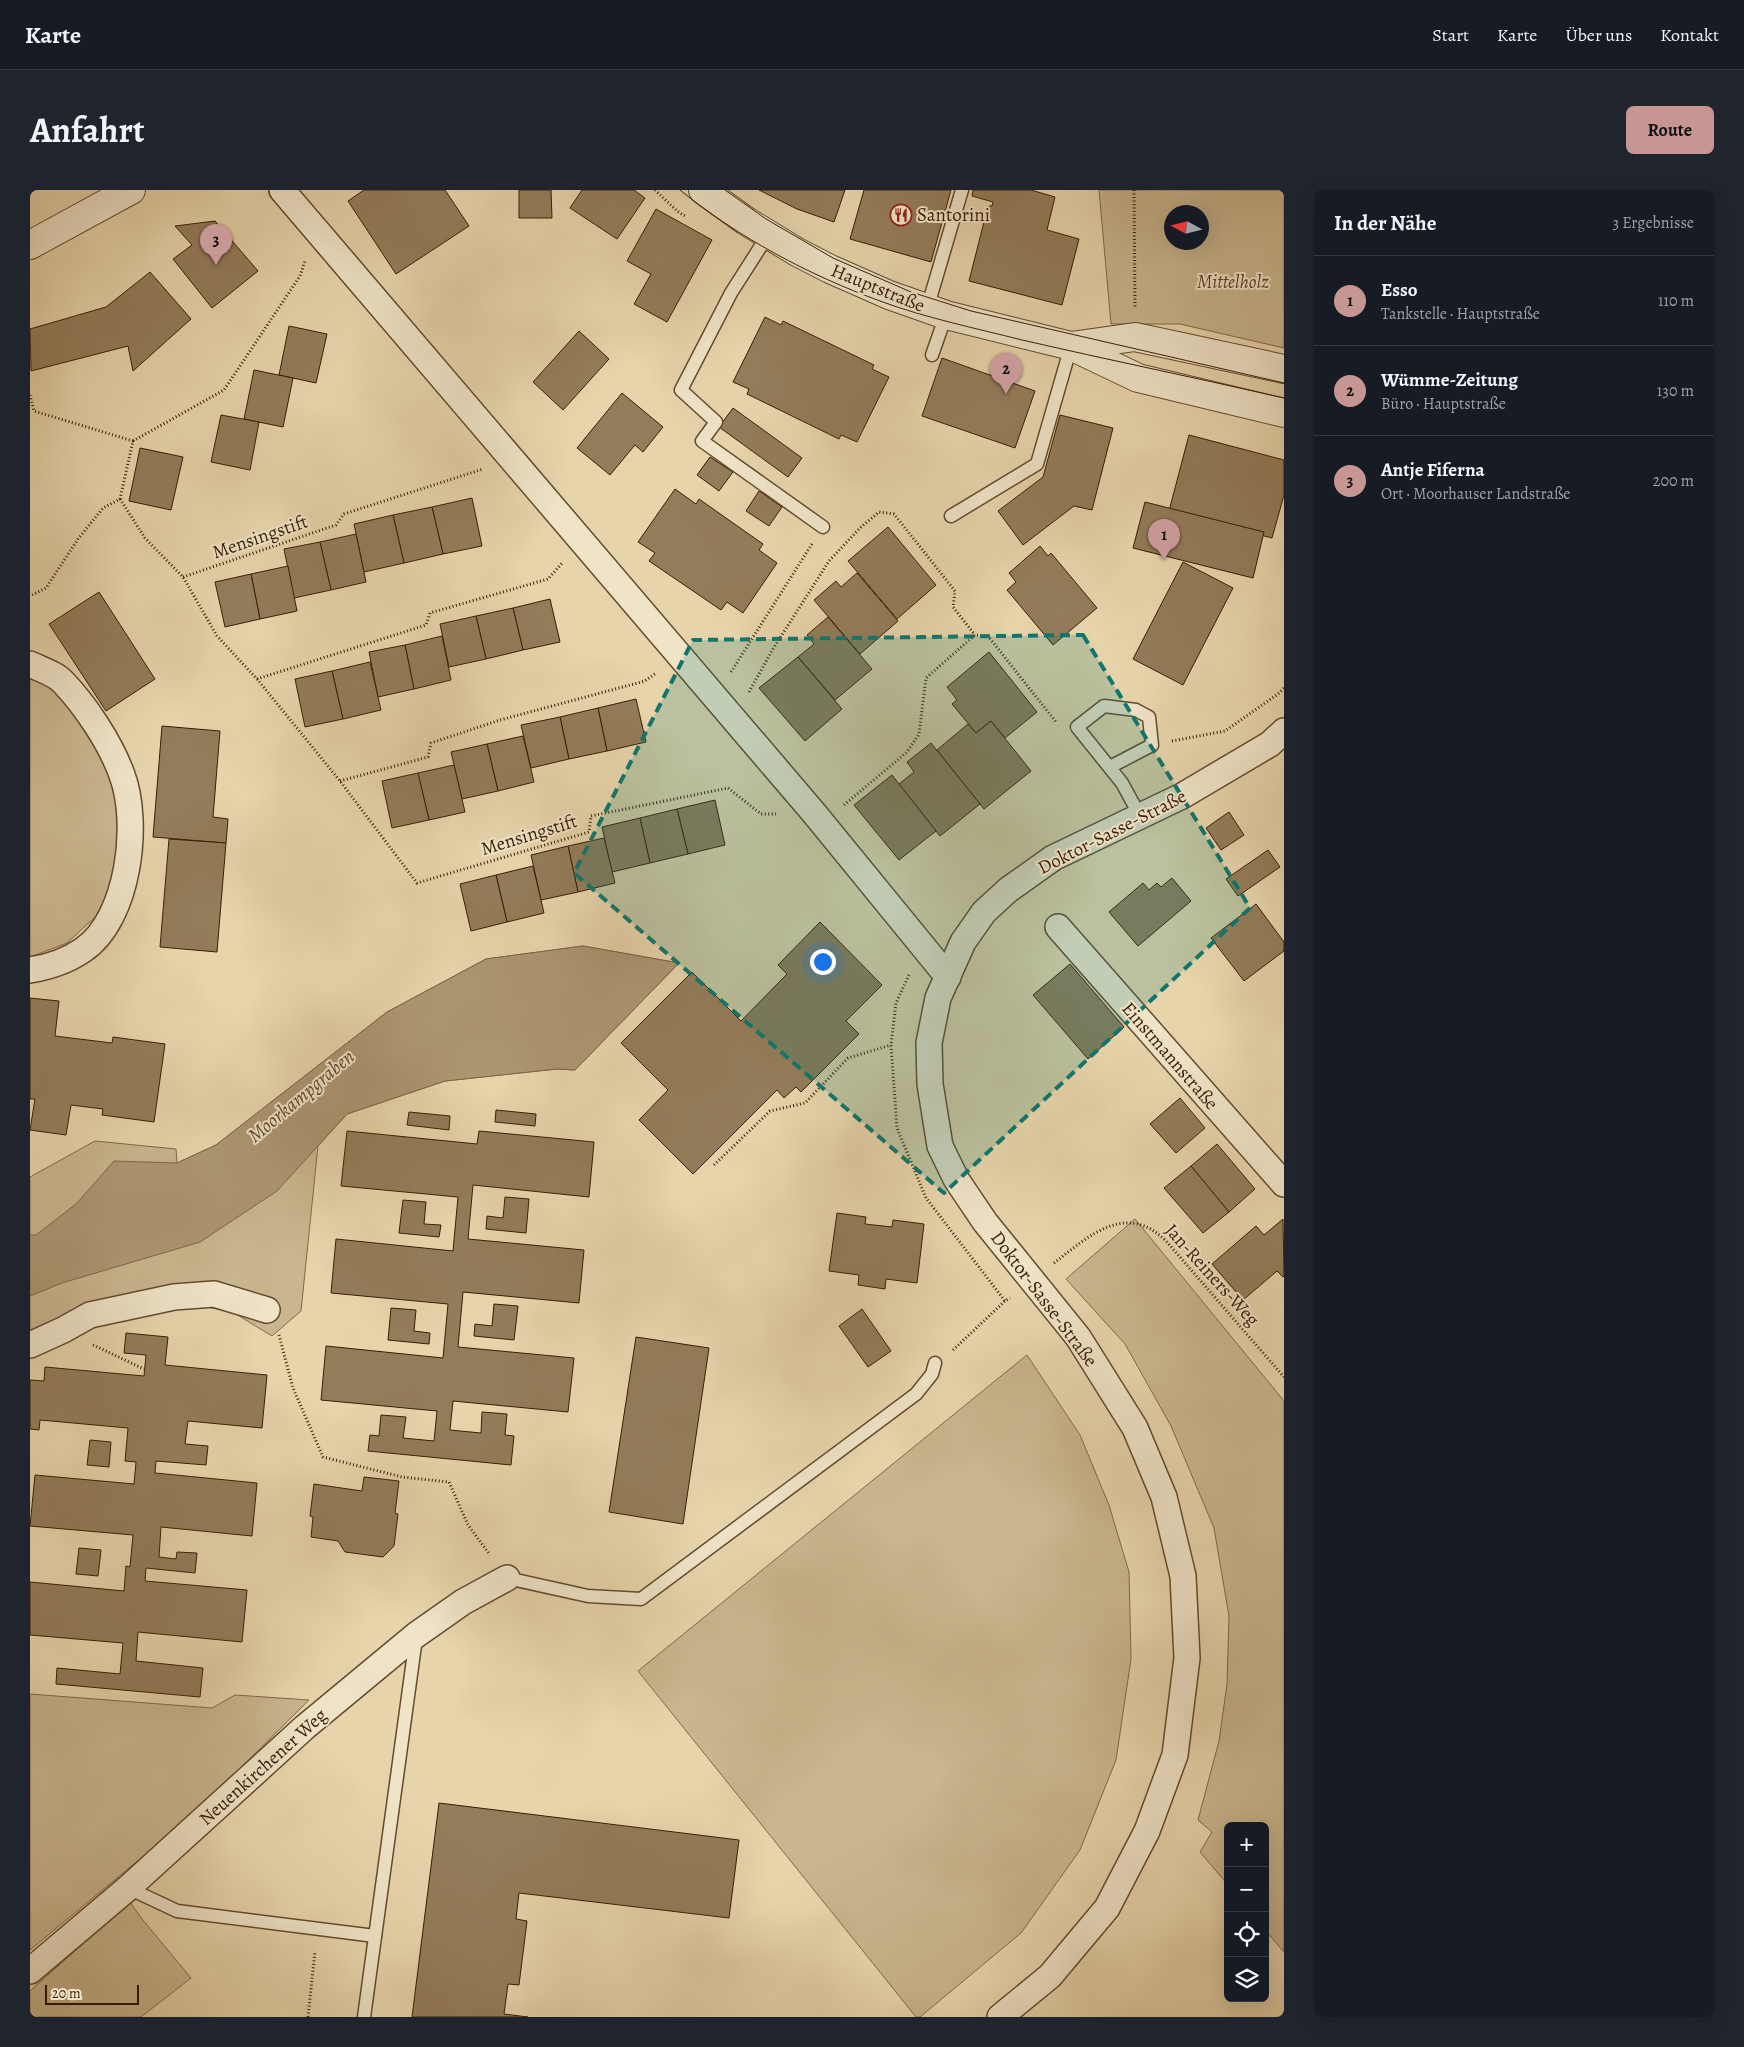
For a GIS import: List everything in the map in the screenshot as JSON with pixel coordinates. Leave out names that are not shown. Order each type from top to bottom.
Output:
[{"type":"street","points":[[30,245],[131,190]]},
{"type":"street","points":[[282,190],[580,542],[818,818],[948,976]]},
{"type":"street","name":"Hauptstraße","points":[[703,190],[768,235],[830,269],[889,295],[936,312],[1071,346],[1138,378],[1284,413]]},
{"type":"street","name":"Hauptstraße","points":[[1071,346],[1135,337],[1284,369]]},
{"type":"street","points":[[30,664],[62,680],[87,713],[113,752],[123,776],[131,809],[130,849],[121,892],[108,924],[84,950],[51,966],[30,970]]},
{"type":"street","name":"Doktor-Sasse-Straße","points":[[1000,2017],[1050,1976],[1107,1908],[1147,1831],[1175,1755],[1187,1658],[1183,1576],[1164,1497],[1130,1420],[1078,1337],[986,1222],[956,1179],[940,1146],[930,1084],[929,1044],[938,998],[963,942],[984,912],[1008,890],[1053,858],[1182,796],[1270,744],[1284,731]]},
{"type":"street","name":"Einstmannstraße","points":[[1058,927],[1284,1184]]},
{"type":"street","points":[[30,1345],[90,1315],[174,1297],[214,1294],[267,1310]]},
{"type":"street","name":"Neuenkirchener Weg","points":[[30,1971],[128,1888],[305,1727],[416,1635],[463,1602],[507,1578]]},
{"type":"lane","points":[[932,355],[936,312],[962,190]]},
{"type":"lane","points":[[768,235],[731,294],[681,390],[716,422],[702,441],[823,527]]},
{"type":"lane","points":[[951,516],[1037,464],[1071,346]]},
{"type":"lane","points":[[1110,767],[1152,744],[1149,717],[1136,710],[1104,706],[1077,727],[1122,783],[1140,816]]},
{"type":"lane","points":[[507,1578],[588,1596],[641,1600],[916,1394],[932,1374],[935,1363]]},
{"type":"lane","points":[[364,2017],[416,1635]]},
{"type":"lane","points":[[128,1888],[177,1911],[375,1936]]},
{"type":"path","points":[[1134,190],[1135,314]]},
{"type":"path","points":[[30,395],[34,411],[133,441],[224,390],[300,276],[314,227]]},
{"type":"path","points":[[30,596],[46,588],[78,539],[102,508],[120,499],[133,441]]},
{"type":"path","name":"Mensingstift","points":[[182,577],[336,525],[344,514],[512,460]]},
{"type":"path","name":"Mensingstift","points":[[120,499],[146,538],[182,577],[217,636],[257,679],[340,781],[417,883],[589,832],[591,816],[728,788],[761,814],[818,818]]},
{"type":"path","points":[[733,720],[773,649],[829,561],[860,528],[879,512],[894,514],[949,583],[955,591],[952,607],[975,635]]},
{"type":"path","points":[[714,698],[823,527]]},
{"type":"path","points":[[257,679],[426,625],[430,613],[548,579],[580,542]]},
{"type":"path","points":[[818,818],[907,752],[919,734],[926,678],[975,635],[988,636],[1055,721],[1077,727]]},
{"type":"path","points":[[340,781],[428,757],[431,743],[500,720],[645,681],[678,656]]},
{"type":"path","points":[[1152,744],[1225,731],[1284,688]]},
{"type":"path","points":[[714,1165],[770,1111],[805,1102],[848,1058],[892,1045]]},
{"type":"path","name":"Jan-Reiners-Weg","points":[[1033,1280],[1103,1228],[1127,1223],[1152,1228],[1166,1241],[1284,1377]]},
{"type":"path","points":[[935,1363],[960,1345],[1006,1302]]},
{"type":"path","points":[[267,1310],[281,1339],[293,1388],[323,1457],[402,1477],[449,1482],[468,1525],[507,1578]]},
{"type":"path","points":[[63,1330],[144,1369]]},
{"type":"path","points":[[308,2017],[318,1929]]},
{"type":"highlighted area","points":[[1083,635],[1250,908],[944,1193],[574,873],[693,640]]},
{"type":"green space","name":"Mittelholz","points":[[1099,190],[1284,190],[1284,348],[1180,324],[1111,324]]},
{"type":"green space","points":[[30,676],[42,681],[69,705],[109,765],[119,806],[118,867],[105,908],[67,943],[30,957]]},
{"type":"green space","points":[[583,946],[679,963],[575,1070],[557,1069],[445,1081],[347,1114],[318,1146],[301,1311],[272,1336],[231,1311],[192,1305],[99,1326],[64,1338],[30,1354],[30,1177],[95,1141],[176,1149],[177,1163],[216,1145],[387,1012],[486,959]]},
{"type":"green space","points":[[1135,1219],[1284,1401],[1284,1952],[1269,1935],[1269,1822],[1224,1822],[1224,1880],[1200,1852],[1212,1832],[1198,1820],[1219,1741],[1227,1684],[1229,1616],[1214,1528],[1171,1426],[1125,1344],[1066,1279]]},
{"type":"green space","points":[[1027,1355],[1080,1435],[1109,1505],[1129,1572],[1131,1659],[1116,1760],[1080,1850],[1021,1933],[920,2017],[916,2017],[638,1671]]},
{"type":"green space","points":[[30,1694],[212,1708],[235,1695],[309,1700],[193,1815],[30,1950]]},
{"type":"green space","points":[[130,1902],[191,1978],[141,2017],[30,2017],[30,1991]]},
{"type":"water","name":"Moorkampgraben","points":[[583,946],[679,963],[575,1070],[557,1069],[445,1081],[347,1114],[277,1191],[200,1242],[62,1283],[30,1296],[30,1235],[36,1235],[76,1204],[114,1161],[177,1163],[216,1145],[387,1012],[486,959]]},
{"type":"building","points":[[364,190],[445,190],[469,226],[396,274],[348,201]]},
{"type":"building","points":[[519,190],[551,190],[552,218],[519,218]]},
{"type":"building","points":[[582,190],[634,190],[645,198],[617,239],[570,208]]},
{"type":"building","points":[[759,190],[845,190],[834,222],[797,209]]},
{"type":"building","name":"Santorini","points":[[864,190],[951,190],[931,262],[850,239]]},
{"type":"building","points":[[973,190],[1031,190],[1055,197],[1047,230],[1079,239],[1062,305],[969,281],[986,214],[993,202],[972,196]]},
{"type":"building","points":[[656,209],[712,240],[667,322],[634,304],[651,274],[627,261]]},
{"type":"building","points":[[215,221],[258,271],[212,308],[173,259],[192,245],[175,226]]},
{"type":"building","points":[[150,272],[191,319],[133,371],[128,346],[31,371],[30,329],[106,307]]},
{"type":"building","points":[[765,317],[781,325],[783,321],[874,365],[872,369],[889,377],[857,442],[841,435],[839,439],[747,394],[749,389],[733,382]]},
{"type":"building","points":[[289,326],[327,334],[316,383],[279,375]]},
{"type":"building","points":[[579,331],[609,359],[563,410],[533,382]]},
{"type":"building","points":[[942,358],[1035,391],[1015,448],[922,416]]},
{"type":"building","points":[[254,370],[293,378],[283,427],[244,419]]},
{"type":"building","points":[[622,393],[663,427],[643,452],[635,445],[610,475],[577,448]]},
{"type":"building","points":[[733,408],[802,458],[788,477],[719,427]]},
{"type":"building","points":[[221,415],[259,422],[250,470],[211,462]]},
{"type":"building","points":[[1060,415],[1113,428],[1092,510],[1074,506],[1023,545],[998,511],[1043,477]]},
{"type":"building","points":[[1189,435],[1284,460],[1284,495],[1272,538],[1169,511]]},
{"type":"building","points":[[140,448],[183,457],[171,510],[129,501]]},
{"type":"building","points":[[710,457],[733,472],[719,491],[697,475]]},
{"type":"building","points":[[675,489],[696,504],[699,499],[763,544],[759,550],[777,563],[743,613],[727,602],[721,610],[649,561],[655,553],[638,542]]},
{"type":"building","points":[[759,491],[782,507],[769,526],[746,511]]},
{"type":"building","points":[[472,498],[482,546],[443,554],[432,507]]},
{"type":"building","points":[[1145,502],[1264,532],[1253,578],[1133,548]]},
{"type":"building","points":[[432,507],[443,554],[404,563],[393,515]]},
{"type":"building","points":[[393,515],[404,563],[364,572],[354,524]]},
{"type":"building","points":[[888,527],[936,585],[897,619],[848,561]]},
{"type":"building","points":[[356,534],[366,582],[331,590],[320,542]]},
{"type":"building","points":[[320,542],[331,590],[294,598],[284,549]]},
{"type":"building","points":[[1040,546],[1048,556],[1051,553],[1097,608],[1053,645],[1007,590],[1016,582],[1009,573]]},
{"type":"building","points":[[1183,562],[1233,588],[1183,685],[1133,659]]},
{"type":"building","points":[[288,566],[297,611],[260,619],[251,574]]},
{"type":"building","points":[[857,573],[898,621],[860,654],[814,600],[836,581],[841,587]]},
{"type":"building","points":[[251,574],[260,619],[225,627],[215,582]]},
{"type":"building","points":[[99,592],[155,679],[106,711],[49,624]]},
{"type":"building","points":[[550,599],[560,642],[523,650],[513,608]]},
{"type":"building","points":[[513,608],[523,650],[486,659],[476,616]]},
{"type":"building","points":[[476,616],[486,659],[449,667],[440,624]]},
{"type":"building","points":[[828,617],[872,669],[835,700],[798,657],[814,644],[807,635]]},
{"type":"building","points":[[442,636],[451,680],[414,689],[405,645]]},
{"type":"building","points":[[405,645],[414,689],[378,697],[369,652]]},
{"type":"building","points":[[989,652],[1037,712],[1005,738],[991,721],[976,733],[952,704],[957,700],[947,687]]},
{"type":"building","points":[[798,657],[842,709],[805,741],[759,688]]},
{"type":"building","points":[[370,662],[381,710],[343,719],[332,671]]},
{"type":"building","points":[[332,671],[343,719],[305,727],[295,679]]},
{"type":"building","points":[[636,699],[646,742],[607,751],[598,708]]},
{"type":"building","points":[[598,708],[607,751],[569,759],[560,717]]},
{"type":"building","points":[[560,717],[569,759],[531,768],[521,725]]},
{"type":"building","points":[[991,721],[1031,771],[984,809],[937,750],[968,724],[976,733]]},
{"type":"building","points":[[162,726],[220,731],[213,817],[228,819],[226,843],[153,837]]},
{"type":"building","points":[[523,736],[534,782],[498,791],[487,744]]},
{"type":"building","points":[[931,743],[980,804],[940,836],[899,784],[914,772],[907,762]]},
{"type":"building","points":[[487,744],[498,791],[462,799],[451,752]]},
{"type":"building","points":[[454,765],[465,812],[429,820],[418,773]]},
{"type":"building","points":[[418,773],[429,820],[392,828],[382,781]]},
{"type":"building","points":[[892,775],[936,831],[899,860],[854,805]]},
{"type":"building","points":[[715,800],[725,845],[688,854],[677,809]]},
{"type":"building","points":[[677,809],[688,854],[650,863],[640,818]]},
{"type":"building","points":[[1229,812],[1244,835],[1221,850],[1206,828]]},
{"type":"building","points":[[640,818],[650,863],[612,872],[602,827]]},
{"type":"building","points":[[604,838],[615,883],[578,892],[568,846]]},
{"type":"building","points":[[169,839],[226,843],[217,952],[160,947]]},
{"type":"building","points":[[568,846],[578,892],[541,900],[531,855]]},
{"type":"building","points":[[1268,850],[1280,867],[1238,896],[1226,879]]},
{"type":"building","points":[[533,866],[544,913],[507,922],[496,875]]},
{"type":"building","points":[[496,875],[507,922],[471,931],[460,884]]},
{"type":"building","points":[[1172,878],[1191,901],[1138,946],[1109,912],[1143,883],[1149,890],[1157,883],[1161,887]]},
{"type":"building","points":[[1256,904],[1284,942],[1284,951],[1244,981],[1211,938]]},
{"type":"building","points":[[820,922],[882,985],[846,1021],[859,1034],[801,1092],[796,1087],[784,1098],[777,1090],[693,1174],[639,1120],[668,1090],[621,1043],[692,972],[741,1021],[787,974],[778,965]]},
{"type":"building","points":[[1070,964],[1124,1027],[1088,1059],[1033,995]]},
{"type":"building","points":[[30,998],[59,1001],[55,1036],[112,1043],[113,1037],[165,1044],[154,1122],[102,1115],[103,1109],[71,1105],[66,1135],[30,1130],[35,1099],[30,1099]]},
{"type":"building","points":[[1180,1098],[1205,1128],[1176,1153],[1150,1124]]},
{"type":"building","points":[[496,1110],[536,1114],[535,1126],[495,1122]]},
{"type":"building","points":[[409,1112],[450,1116],[449,1130],[407,1125]]},
{"type":"building","points":[[347,1131],[477,1144],[479,1131],[594,1142],[589,1197],[473,1185],[468,1239],[584,1250],[579,1303],[463,1292],[458,1347],[574,1358],[568,1412],[453,1401],[450,1430],[481,1433],[482,1412],[507,1414],[505,1435],[514,1436],[511,1465],[368,1451],[370,1435],[379,1436],[381,1415],[406,1417],[403,1438],[434,1441],[437,1411],[321,1400],[326,1346],[443,1358],[448,1304],[331,1293],[336,1239],[453,1251],[458,1197],[341,1186]]},
{"type":"building","points":[[1217,1144],[1255,1189],[1229,1212],[1191,1166]]},
{"type":"building","points":[[1191,1166],[1229,1212],[1203,1233],[1164,1188]]},
{"type":"building","points":[[505,1197],[529,1199],[526,1233],[486,1229],[487,1216],[503,1218]]},
{"type":"building","points":[[403,1200],[426,1202],[424,1224],[441,1225],[439,1237],[399,1233]]},
{"type":"building","points":[[837,1213],[866,1217],[865,1224],[892,1227],[893,1220],[924,1224],[917,1283],[886,1279],[885,1289],[858,1285],[859,1275],[829,1271]]},
{"type":"building","points":[[1283,1219],[1284,1276],[1277,1271],[1243,1300],[1212,1264],[1256,1226],[1264,1235]]},
{"type":"building","points":[[494,1304],[518,1306],[514,1340],[474,1336],[475,1324],[492,1326]]},
{"type":"building","points":[[391,1308],[416,1310],[414,1331],[430,1333],[429,1344],[388,1340]]},
{"type":"building","points":[[862,1309],[891,1351],[868,1367],[839,1326]]},
{"type":"building","points":[[126,1333],[168,1337],[165,1365],[267,1375],[262,1428],[188,1421],[185,1444],[208,1446],[206,1465],[156,1461],[155,1473],[257,1483],[252,1536],[161,1527],[159,1557],[176,1559],[177,1552],[197,1553],[195,1573],[146,1568],[145,1581],[247,1590],[242,1642],[138,1632],[136,1661],[203,1668],[200,1697],[56,1684],[57,1668],[120,1674],[123,1643],[30,1635],[30,1582],[124,1591],[126,1566],[130,1567],[133,1535],[30,1526],[35,1475],[134,1484],[136,1462],[125,1461],[128,1428],[40,1420],[39,1430],[30,1429],[30,1380],[44,1381],[45,1367],[144,1376],[146,1355],[124,1353]]},
{"type":"building","points":[[636,1337],[709,1348],[683,1524],[609,1512]]},
{"type":"building","points":[[90,1440],[111,1442],[109,1467],[87,1465]]},
{"type":"building","points":[[364,1477],[399,1481],[395,1513],[398,1514],[394,1546],[383,1557],[345,1552],[338,1541],[311,1537],[313,1517],[310,1516],[314,1484],[362,1491]]},
{"type":"building","points":[[79,1548],[101,1550],[98,1576],[76,1574]]},
{"type":"building","points":[[439,1803],[739,1840],[729,1918],[519,1893],[516,1919],[527,1921],[519,1985],[508,1984],[504,2014],[528,2017],[412,2017]]},
{"type":"tram line","points":[[680,190],[726,224],[776,254],[853,291],[897,307],[1022,340],[1284,398]]},
{"type":"tram line","points":[[725,190],[766,219],[833,258],[911,292],[971,311],[1284,383]]},
{"type":"place","name":"Santorini","points":[[901,215]]},
{"type":"place","name":"Antje Fiferna","points":[[216,265]]},
{"type":"place","name":"Wümme-Zeitung","points":[[1006,394]]},
{"type":"place","name":"Esso","points":[[1164,560]]}]
